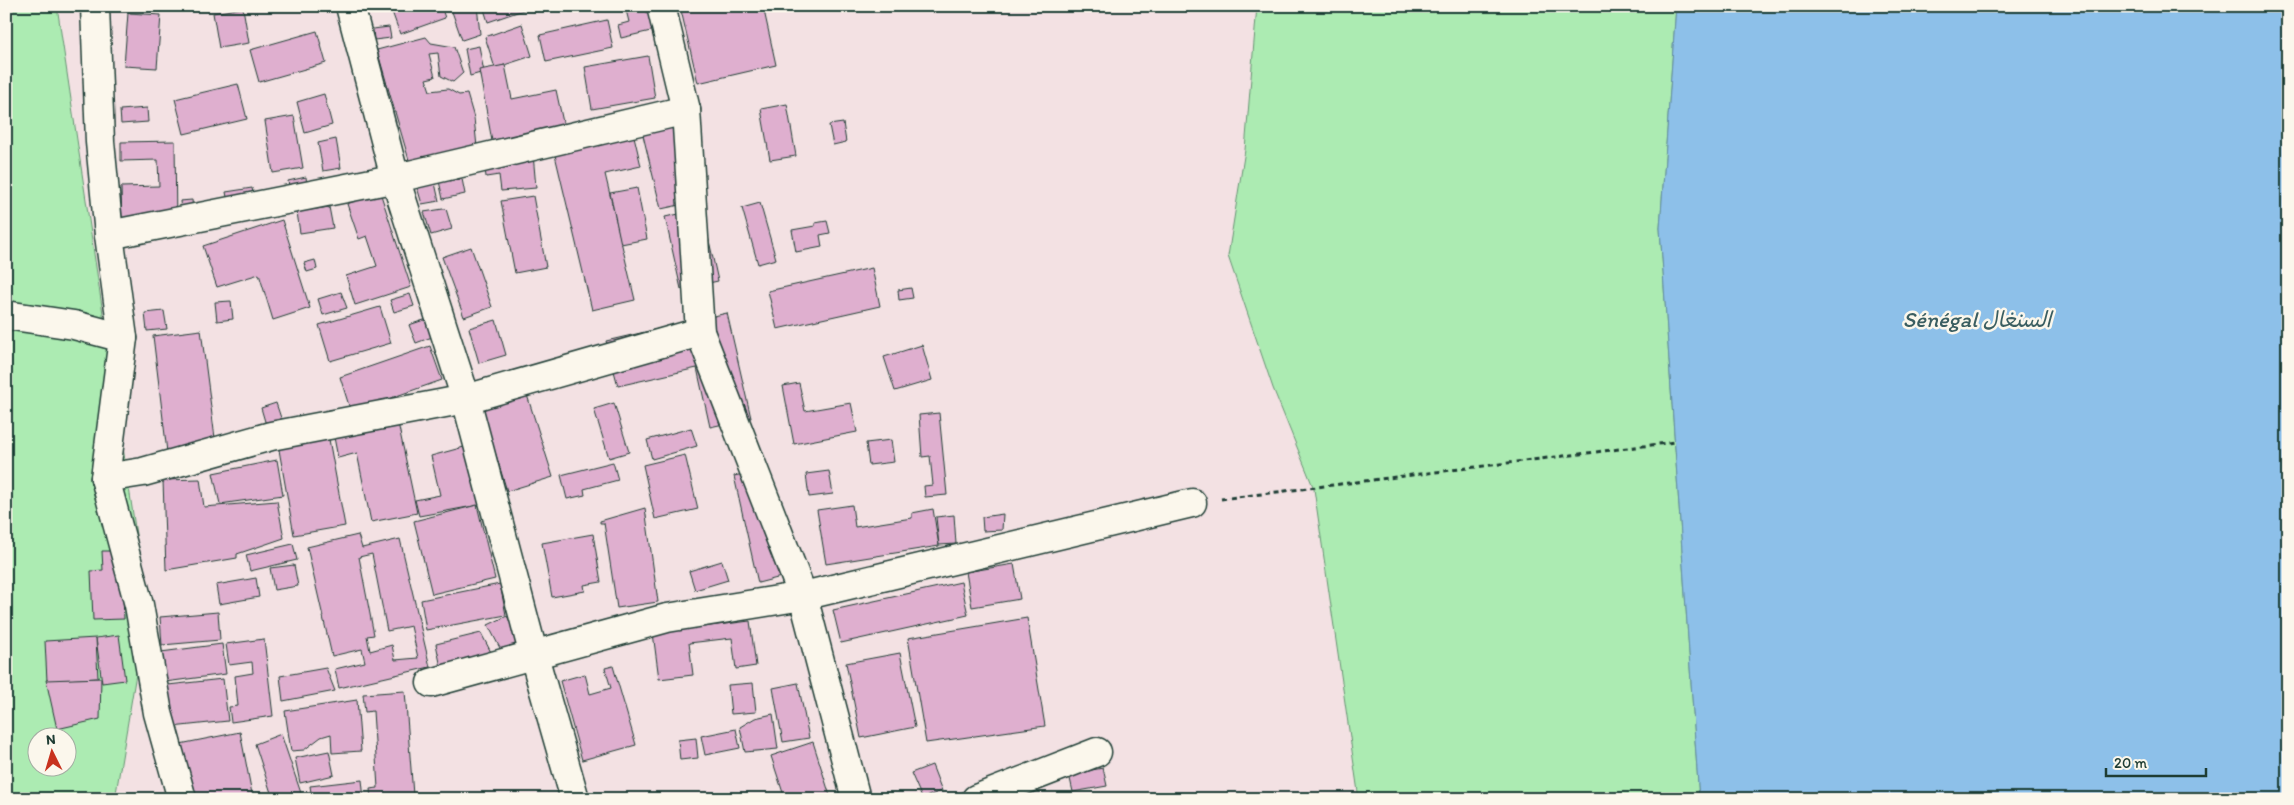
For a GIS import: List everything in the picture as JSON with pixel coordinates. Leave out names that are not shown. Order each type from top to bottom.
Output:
[{"type":"street","points":[[95,6],[100,142],[109,236],[123,338],[105,478],[138,605],[158,712],[182,799]]},
{"type":"street","points":[[350,6],[395,178],[466,399],[534,656],[575,799]]},
{"type":"street","points":[[661,6],[686,110],[700,332],[803,596],[856,799]]},
{"type":"street","points":[[109,236],[395,178],[686,110]]},
{"type":"street","points":[[6,315],[74,325],[123,338]]},
{"type":"street","points":[[105,478],[142,472],[271,436],[466,399],[700,332]]},
{"type":"street","points":[[431,683],[668,618],[803,596],[1192,503]]},
{"type":"street","points":[[976,799],[1097,752]]},
{"type":"path","points":[[1192,503],[1675,442]]},
{"type":"green space","points":[[6,6],[57,6],[147,608],[115,799],[6,799]]},
{"type":"green space","points":[[1257,6],[1676,6],[1660,228],[1699,799],[1359,799],[1314,489],[1273,388],[1228,256],[1245,150]]},
{"type":"water","name":"Sénégal السنغال","points":[[1676,6],[2288,6],[2288,799],[1699,799],[1660,228]]},
{"type":"building","points":[[390,6],[441,6],[445,18],[400,34]]},
{"type":"building","points":[[450,6],[477,6],[480,34],[462,40]]},
{"type":"building","points":[[483,6],[535,6],[488,22]]},
{"type":"building","points":[[625,6],[649,6],[655,30],[621,38],[618,25],[629,22]]},
{"type":"building","points":[[680,6],[763,6],[776,65],[698,83]]},
{"type":"building","points":[[243,8],[249,43],[219,48],[213,13]]},
{"type":"building","points":[[128,13],[161,15],[157,68],[124,66]]},
{"type":"building","points":[[607,20],[613,48],[546,62],[540,35]]},
{"type":"building","points":[[522,24],[532,56],[495,68],[485,37]]},
{"type":"building","points":[[389,27],[391,38],[374,40],[373,29]]},
{"type":"building","points":[[317,31],[326,63],[259,82],[250,50]]},
{"type":"building","points":[[426,37],[431,43],[454,47],[463,73],[453,82],[441,76],[438,53],[429,54],[435,77],[426,79],[430,91],[448,89],[459,95],[467,94],[474,118],[477,147],[411,167],[377,50]]},
{"type":"building","points":[[479,46],[484,72],[470,76],[465,49]]},
{"type":"building","points":[[648,56],[655,98],[592,109],[585,67]]},
{"type":"building","points":[[505,65],[512,99],[556,90],[564,127],[492,141],[479,70]]},
{"type":"building","points":[[238,84],[247,119],[184,134],[175,99]]},
{"type":"building","points":[[324,94],[332,125],[305,133],[297,102]]},
{"type":"building","points":[[787,104],[796,156],[770,160],[761,109]]},
{"type":"building","points":[[147,108],[148,122],[121,124],[120,110]]},
{"type":"building","points":[[294,116],[303,168],[273,173],[265,121]]},
{"type":"building","points":[[678,118],[698,201],[661,209],[641,127]]},
{"type":"building","points":[[843,123],[846,142],[833,145],[829,125]]},
{"type":"building","points":[[633,132],[641,166],[605,174],[635,300],[592,310],[554,151]]},
{"type":"building","points":[[336,139],[341,168],[323,171],[318,143]]},
{"type":"building","points":[[175,141],[176,226],[122,227],[121,187],[159,186],[158,160],[121,161],[121,142]]},
{"type":"building","points":[[533,154],[536,188],[501,191],[499,175],[486,177],[484,159]]},
{"type":"building","points":[[306,177],[308,193],[291,196],[288,181]]},
{"type":"building","points":[[462,179],[465,194],[443,199],[439,181]]},
{"type":"building","points":[[435,183],[439,201],[422,204],[417,187]]},
{"type":"building","points":[[252,188],[255,203],[229,207],[226,192]]},
{"type":"building","points":[[637,188],[647,239],[621,244],[610,193]]},
{"type":"building","points":[[380,192],[411,287],[355,305],[346,276],[377,266],[367,236],[359,239],[347,204]]},
{"type":"building","points":[[533,196],[546,267],[515,273],[501,201]]},
{"type":"building","points":[[192,200],[194,220],[182,222],[180,201]]},
{"type":"building","points":[[760,203],[776,259],[758,264],[742,208]]},
{"type":"building","points":[[329,207],[333,228],[300,233],[297,212]]},
{"type":"building","points":[[446,209],[452,229],[431,235],[424,212]]},
{"type":"building","points":[[702,209],[718,281],[681,289],[665,217]]},
{"type":"building","points":[[282,220],[310,308],[273,320],[259,274],[217,287],[203,246]]},
{"type":"building","points":[[827,221],[830,233],[820,235],[822,247],[796,252],[792,230],[815,226],[815,223]]},
{"type":"building","points":[[471,247],[492,307],[464,317],[442,257]]},
{"type":"building","points":[[315,260],[317,269],[307,272],[304,263]]},
{"type":"building","points":[[872,268],[880,306],[777,329],[768,291]]},
{"type":"building","points":[[911,288],[913,298],[899,300],[898,290]]},
{"type":"building","points":[[341,292],[347,308],[323,315],[318,299]]},
{"type":"building","points":[[410,294],[414,306],[394,312],[390,300]]},
{"type":"building","points":[[231,301],[233,319],[217,321],[215,302]]},
{"type":"building","points":[[380,307],[391,343],[330,361],[319,325]]},
{"type":"building","points":[[164,311],[167,329],[147,331],[145,313]]},
{"type":"building","points":[[727,313],[751,418],[710,427],[697,368],[618,386],[606,341]]},
{"type":"building","points":[[427,319],[432,337],[416,343],[409,325]]},
{"type":"building","points":[[496,320],[506,355],[479,363],[469,328]]},
{"type":"building","points":[[201,330],[216,446],[167,452],[153,336]]},
{"type":"building","points":[[922,345],[932,380],[895,391],[884,357]]},
{"type":"building","points":[[430,346],[442,380],[351,412],[340,377]]},
{"type":"building","points":[[521,376],[553,477],[507,491],[476,390]]},
{"type":"building","points":[[799,383],[805,411],[851,403],[857,432],[794,444],[783,386]]},
{"type":"building","points":[[276,403],[282,421],[266,425],[261,408]]},
{"type":"building","points":[[614,403],[629,452],[609,458],[594,409]]},
{"type":"building","points":[[939,413],[947,495],[925,497],[924,486],[933,485],[930,456],[922,457],[919,415]]},
{"type":"building","points":[[397,418],[417,513],[371,522],[357,453],[338,458],[333,432]]},
{"type":"building","points":[[691,428],[697,446],[652,459],[647,440]]},
{"type":"building","points":[[328,434],[345,526],[294,535],[278,444]]},
{"type":"building","points":[[891,440],[894,462],[869,465],[866,443]]},
{"type":"building","points":[[464,447],[479,505],[419,516],[415,500],[440,495],[431,456]]},
{"type":"building","points":[[685,455],[698,509],[655,519],[643,465]]},
{"type":"building","points":[[277,460],[283,495],[220,504],[213,473]]},
{"type":"building","points":[[613,462],[618,480],[584,489],[585,495],[567,499],[561,475]]},
{"type":"building","points":[[761,470],[785,576],[758,583],[734,476]]},
{"type":"building","points":[[829,471],[833,494],[809,497],[806,474]]},
{"type":"building","points":[[200,479],[204,507],[277,501],[284,538],[237,554],[237,558],[166,570],[163,480]]},
{"type":"building","points":[[477,505],[495,579],[432,594],[414,521]]},
{"type":"building","points":[[852,505],[855,527],[912,518],[912,513],[933,509],[939,546],[826,564],[817,510]]},
{"type":"building","points":[[645,508],[658,602],[617,608],[604,523],[600,523],[600,521]]},
{"type":"building","points":[[1003,514],[1002,530],[983,531],[982,517]]},
{"type":"building","points":[[954,515],[956,544],[939,545],[936,517]]},
{"type":"building","points":[[593,534],[601,582],[584,585],[585,591],[552,597],[542,543]]},
{"type":"building","points":[[358,535],[362,548],[400,539],[430,667],[339,688],[335,669],[365,662],[362,649],[332,656],[307,547]],"holes":[[[372,554],[387,631],[411,626],[418,658],[395,660],[392,645],[370,651],[367,636],[374,635],[359,557]]]},
{"type":"building","points":[[293,544],[297,560],[250,571],[246,555]]},
{"type":"building","points":[[102,551],[121,551],[124,619],[93,620],[91,571],[103,570]]},
{"type":"building","points":[[722,561],[728,580],[695,590],[689,571]]},
{"type":"building","points":[[1014,564],[1020,599],[972,607],[966,572]]},
{"type":"building","points":[[294,565],[298,586],[274,590],[270,568]]},
{"type":"building","points":[[256,578],[259,597],[219,604],[216,585]]},
{"type":"building","points":[[961,582],[968,615],[841,643],[833,610]]},
{"type":"building","points":[[500,584],[506,615],[426,630],[421,600]]},
{"type":"building","points":[[218,612],[220,640],[162,645],[160,617]]},
{"type":"building","points":[[507,616],[521,643],[502,652],[488,625]]},
{"type":"building","points":[[1027,618],[1045,726],[926,743],[908,638]]},
{"type":"building","points":[[750,621],[756,666],[736,669],[732,638],[689,643],[693,675],[659,679],[653,633]]},
{"type":"building","points":[[481,633],[494,658],[442,672],[436,644]]},
{"type":"building","points":[[119,635],[125,680],[102,683],[96,638]]},
{"type":"building","points":[[96,638],[98,678],[47,681],[45,641]]},
{"type":"building","points":[[264,639],[273,716],[231,722],[229,707],[238,706],[235,676],[253,673],[252,662],[229,665],[226,644]]},
{"type":"building","points":[[222,644],[226,674],[165,682],[161,652]]},
{"type":"building","points":[[900,653],[915,727],[861,738],[846,663]]},
{"type":"building","points":[[613,666],[636,745],[582,760],[560,681],[585,674],[590,694],[611,688],[605,668]]},
{"type":"building","points":[[326,668],[335,691],[283,701],[280,676]]},
{"type":"building","points":[[101,678],[100,719],[57,728],[46,680]]},
{"type":"building","points":[[223,679],[228,721],[172,727],[168,685]]},
{"type":"building","points":[[753,683],[756,712],[731,714],[728,685]]},
{"type":"building","points":[[798,683],[809,738],[783,742],[773,688]]},
{"type":"building","points":[[405,691],[413,795],[371,798],[370,789],[378,788],[373,711],[365,712],[363,694]]},
{"type":"building","points":[[357,700],[361,751],[332,753],[331,734],[321,737],[304,750],[291,751],[285,711]]},
{"type":"building","points":[[773,714],[778,749],[745,752],[740,727],[755,718]]},
{"type":"building","points":[[736,729],[740,748],[705,755],[701,736]]},
{"type":"building","points":[[240,732],[253,799],[190,799],[180,744]]},
{"type":"building","points":[[281,734],[303,799],[273,799],[255,744]]},
{"type":"building","points":[[696,738],[698,758],[680,760],[678,740]]},
{"type":"building","points":[[813,742],[831,799],[785,799],[771,756]]},
{"type":"building","points":[[329,751],[334,775],[300,783],[295,758]]},
{"type":"building","points":[[932,765],[942,791],[922,798],[911,773]]},
{"type":"building","points":[[1103,768],[1107,786],[1073,792],[1069,774]]},
{"type":"building","points":[[362,780],[364,799],[312,799],[310,786]]}]
